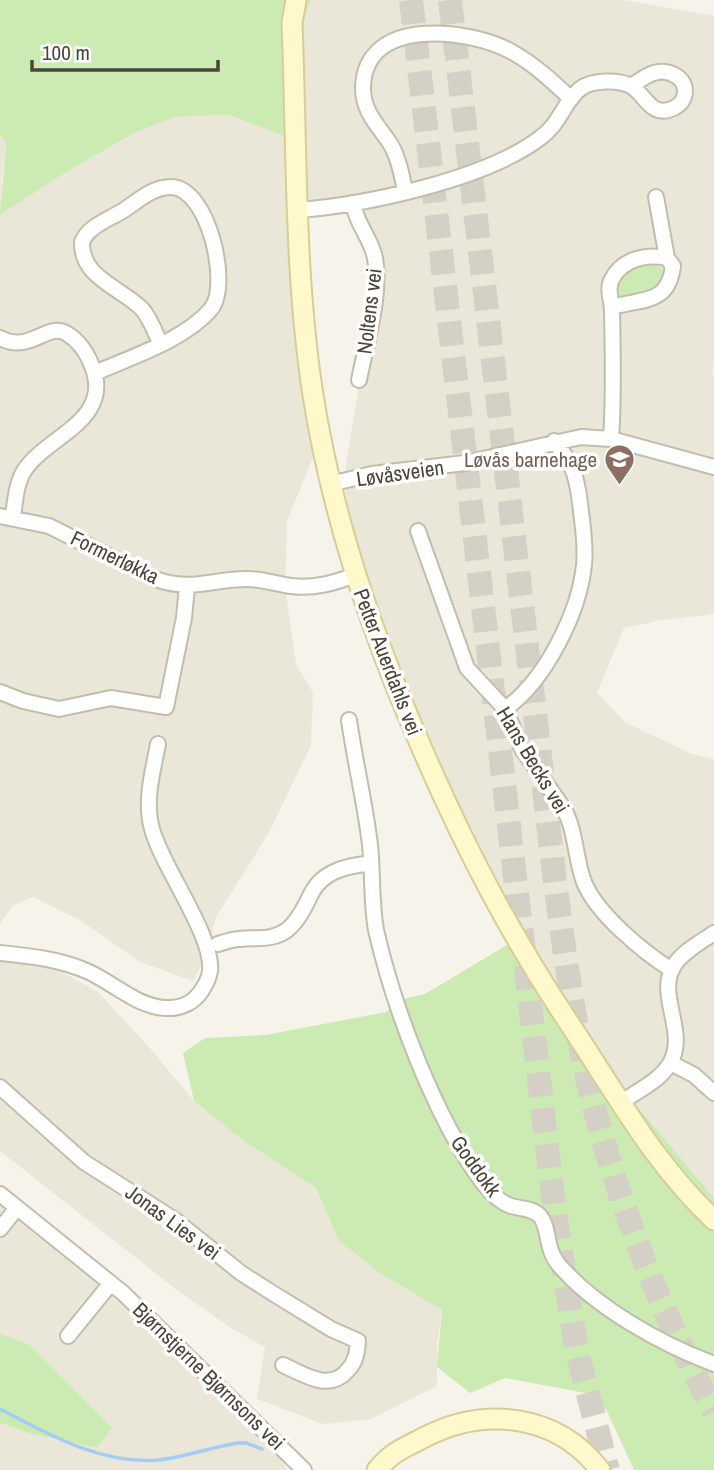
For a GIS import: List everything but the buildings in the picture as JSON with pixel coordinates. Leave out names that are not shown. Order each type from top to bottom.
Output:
[{"type":"street","name":"Petter Auerdahls vei","points":[[285,0],[292,23]]},
{"type":"street","name":"Petter Auerdahls vei","points":[[296,0],[292,23],[304,318],[310,373],[330,484],[355,575],[397,693],[479,874],[529,960],[622,1102],[668,1169],[714,1220]]},
{"type":"street","points":[[405,191],[398,160],[391,145],[370,117],[364,101],[365,71],[374,54],[383,46],[400,37],[420,34],[462,36],[484,41],[514,52],[571,99]]},
{"type":"street","points":[[298,210],[353,203],[471,171],[528,146],[553,127],[582,86],[605,81],[631,86]]},
{"type":"street","points":[[95,373],[160,343],[199,321],[213,306],[219,291],[209,229],[192,197],[178,188],[162,188],[148,194],[92,229],[82,242],[83,257],[89,269],[144,311],[160,343]]},
{"type":"street","points":[[612,307],[659,296],[671,276],[673,266],[667,258],[656,197]]},
{"type":"street","name":"Noltens vei","points":[[353,203],[356,218],[372,248],[376,268],[372,316],[359,380]]},
{"type":"street","points":[[611,439],[614,405],[612,307],[609,286],[612,278],[628,262],[643,256],[667,258]]},
{"type":"street","points":[[0,338],[9,343],[25,343],[45,334],[61,331],[68,334],[85,352],[95,373],[94,395],[88,412],[81,421],[39,453],[25,469],[7,517]]},
{"type":"street","name":"Løvåsveien","points":[[330,484],[372,474],[465,463],[554,441],[590,436],[611,439],[714,467]]},
{"type":"street","points":[[505,709],[528,690],[544,670],[564,628],[581,581],[585,552],[579,493],[572,466],[554,441]]},
{"type":"street","name":"Formerløkka","points":[[7,517],[49,526],[155,579],[187,586],[244,579],[307,587],[355,575]]},
{"type":"street","name":"Hans Becks vei","points":[[418,531],[467,668],[505,709],[522,749],[568,817],[588,891],[629,938],[672,970]]},
{"type":"street","points":[[0,692],[23,701],[59,709],[111,698],[166,706],[184,618],[187,586]]},
{"type":"street","name":"Goddokk","points":[[349,720],[371,863],[376,930],[399,1007],[440,1109],[459,1146],[483,1182],[505,1203],[538,1214],[545,1224],[547,1243],[554,1258],[605,1308],[714,1364]]},
{"type":"street","points":[[0,953],[61,962],[90,972],[146,1003],[165,1008],[184,1006],[197,998],[208,981],[211,970],[208,948],[159,850],[151,825],[151,780],[158,744]]},
{"type":"street","points":[[218,944],[237,939],[265,938],[286,930],[300,914],[320,881],[340,869],[371,863]]},
{"type":"street","points":[[622,1102],[660,1076],[671,1063],[677,1035],[668,987],[672,970],[680,958],[714,933]]},
{"type":"street","points":[[671,1063],[694,1075],[714,1093]]},
{"type":"street","name":"Jonas Lies vei","points":[[0,1087],[84,1162],[175,1220],[241,1273],[331,1329],[358,1341],[354,1364],[338,1380],[319,1380],[282,1365]]},
{"type":"street","name":"Bjørnstjerne Bjørnsons vei","points":[[0,1194],[111,1283],[304,1470]]},
{"type":"street","points":[[0,1229],[17,1208]]},
{"type":"street","points":[[68,1336],[111,1283]]},
{"type":"street","points":[[377,1470],[396,1450],[476,1419],[523,1421],[540,1426],[570,1442],[600,1470]]},
{"type":"street","points":[[394,1470],[424,1438]]},
{"type":"shaded area","points":[[311,0],[624,0],[714,16],[714,614],[661,620],[624,628],[597,693],[626,723],[692,754],[714,759],[714,1198],[595,1056],[553,999],[427,745],[348,539],[345,470],[379,287],[364,228],[346,204],[302,199],[318,445],[287,521],[285,587],[296,664],[313,693],[311,745],[291,787],[268,834],[216,917],[205,959],[193,981],[140,962],[80,920],[33,897],[12,906],[0,924],[0,135],[6,144],[1,214],[71,169],[138,131],[175,117],[229,115],[300,142],[297,89],[303,16]]},
{"type":"shaded area","points":[[0,949],[52,966],[98,992],[194,1101],[245,1142],[316,1188],[339,1241],[381,1274],[442,1310],[437,1345],[437,1386],[371,1419],[323,1424],[257,1399],[265,1347],[234,1330],[177,1290],[0,1151]]},
{"type":"shaded area","points":[[0,1191],[259,1421],[287,1470],[0,1470],[0,1423],[29,1433],[96,1448],[29,1344],[0,1334]]},
{"type":"green space","points":[[0,0],[311,0],[301,32],[299,51],[300,142],[229,115],[175,117],[138,131],[71,169],[0,215],[6,144],[0,135]]},
{"type":"green space","points":[[645,263],[656,265],[665,272],[666,282],[656,294],[625,297],[617,295],[621,279],[629,271]]},
{"type":"green space","points":[[519,938],[595,1056],[714,1198],[714,1470],[634,1470],[607,1411],[591,1394],[505,1378],[470,1393],[437,1367],[442,1310],[381,1274],[339,1241],[316,1188],[245,1142],[194,1101],[183,1053],[205,1038],[266,1035],[386,1012],[398,1000],[425,994]]},
{"type":"green space","points":[[0,1334],[29,1344],[112,1428],[97,1448],[29,1433],[0,1423]]},
{"type":"waterway","points":[[0,1409],[76,1446],[116,1458],[158,1460],[238,1443],[262,1449]]},
{"type":"tunnel","points":[[411,0],[555,1214],[577,1352],[608,1470]]},
{"type":"tunnel","points":[[450,0],[555,882],[576,1021],[593,1103],[616,1183],[660,1299],[714,1411]]},
{"type":"place","name":"Løvås barnehage","points":[[620,486]]}]
